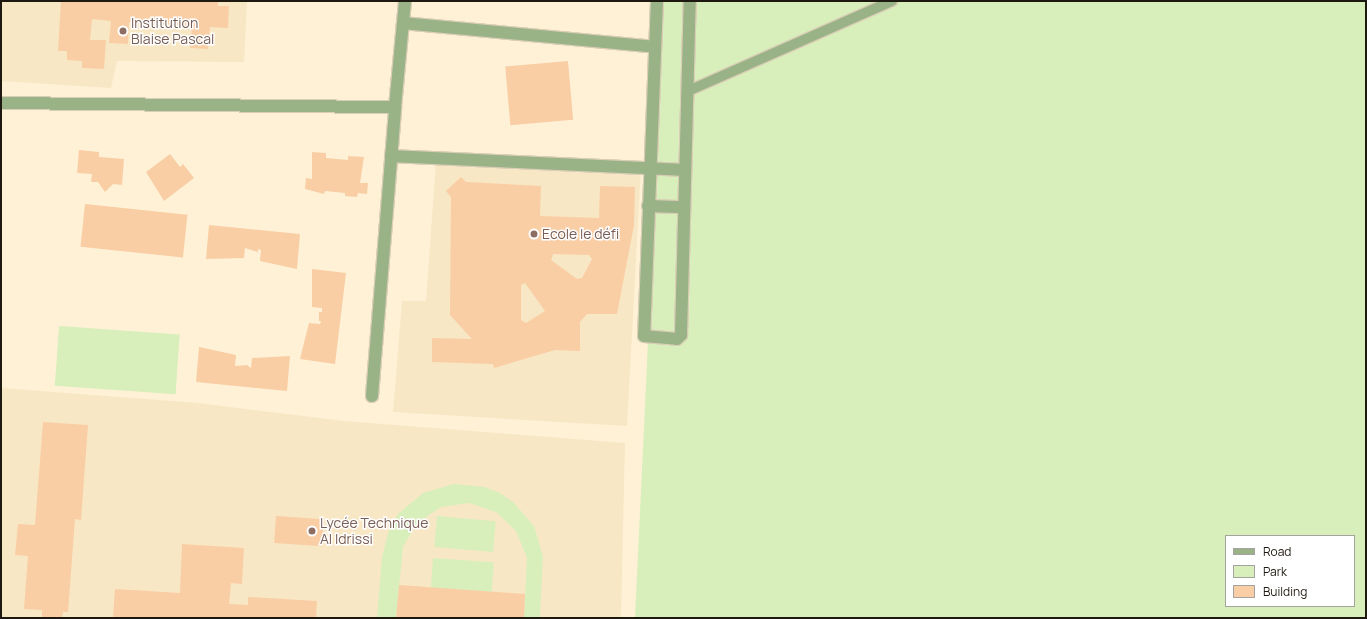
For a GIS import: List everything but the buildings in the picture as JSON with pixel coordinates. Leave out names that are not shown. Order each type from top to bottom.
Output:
[{"type":"street","points":[[372,396],[394,107],[404,23],[405,1]]},
{"type":"street","points":[[657,1],[644,336],[676,339],[681,335],[690,1]]},
{"type":"street","points":[[404,23],[656,47]]},
{"type":"street","points":[[1,103],[394,107]]},
{"type":"street","points":[[391,156],[685,170]]},
{"type":"street","points":[[648,206],[684,206]]},
{"type":"lane","points":[[688,91],[892,1]]},
{"type":"shaded area","name":"Institution Blaise Pascal","points":[[1,1],[247,1],[244,62],[117,61],[111,88],[1,81]]},
{"type":"shaded area","name":"Ecole le défi","points":[[436,162],[641,168],[627,426],[393,412],[402,301],[426,301]]},
{"type":"shaded area","name":"Lycée Technique Al Idrissi","points":[[1,388],[198,403],[344,421],[625,443],[621,618],[1,618]]},
{"type":"green space","points":[[664,1],[1366,1],[1366,618],[635,618]]},
{"type":"green space","points":[[59,326],[180,334],[176,394],[55,386]]},
{"type":"green space","points":[[454,484],[485,487],[500,493],[513,502],[534,526],[543,556],[540,618],[524,618],[527,558],[516,531],[496,512],[469,503],[441,507],[417,523],[403,547],[396,618],[377,618],[382,557],[390,526],[399,513],[423,493]]},
{"type":"green space","points":[[437,516],[496,521],[493,552],[434,547]]},
{"type":"green space","points":[[433,558],[494,562],[492,592],[431,588]]},
{"type":"place","name":"Institution Blaise Pascal","points":[[123,31]]},
{"type":"place","name":"Ecole le défi","points":[[534,234]]},
{"type":"place","name":"Lycée Technique Al Idrissi","points":[[312,531]]}]
